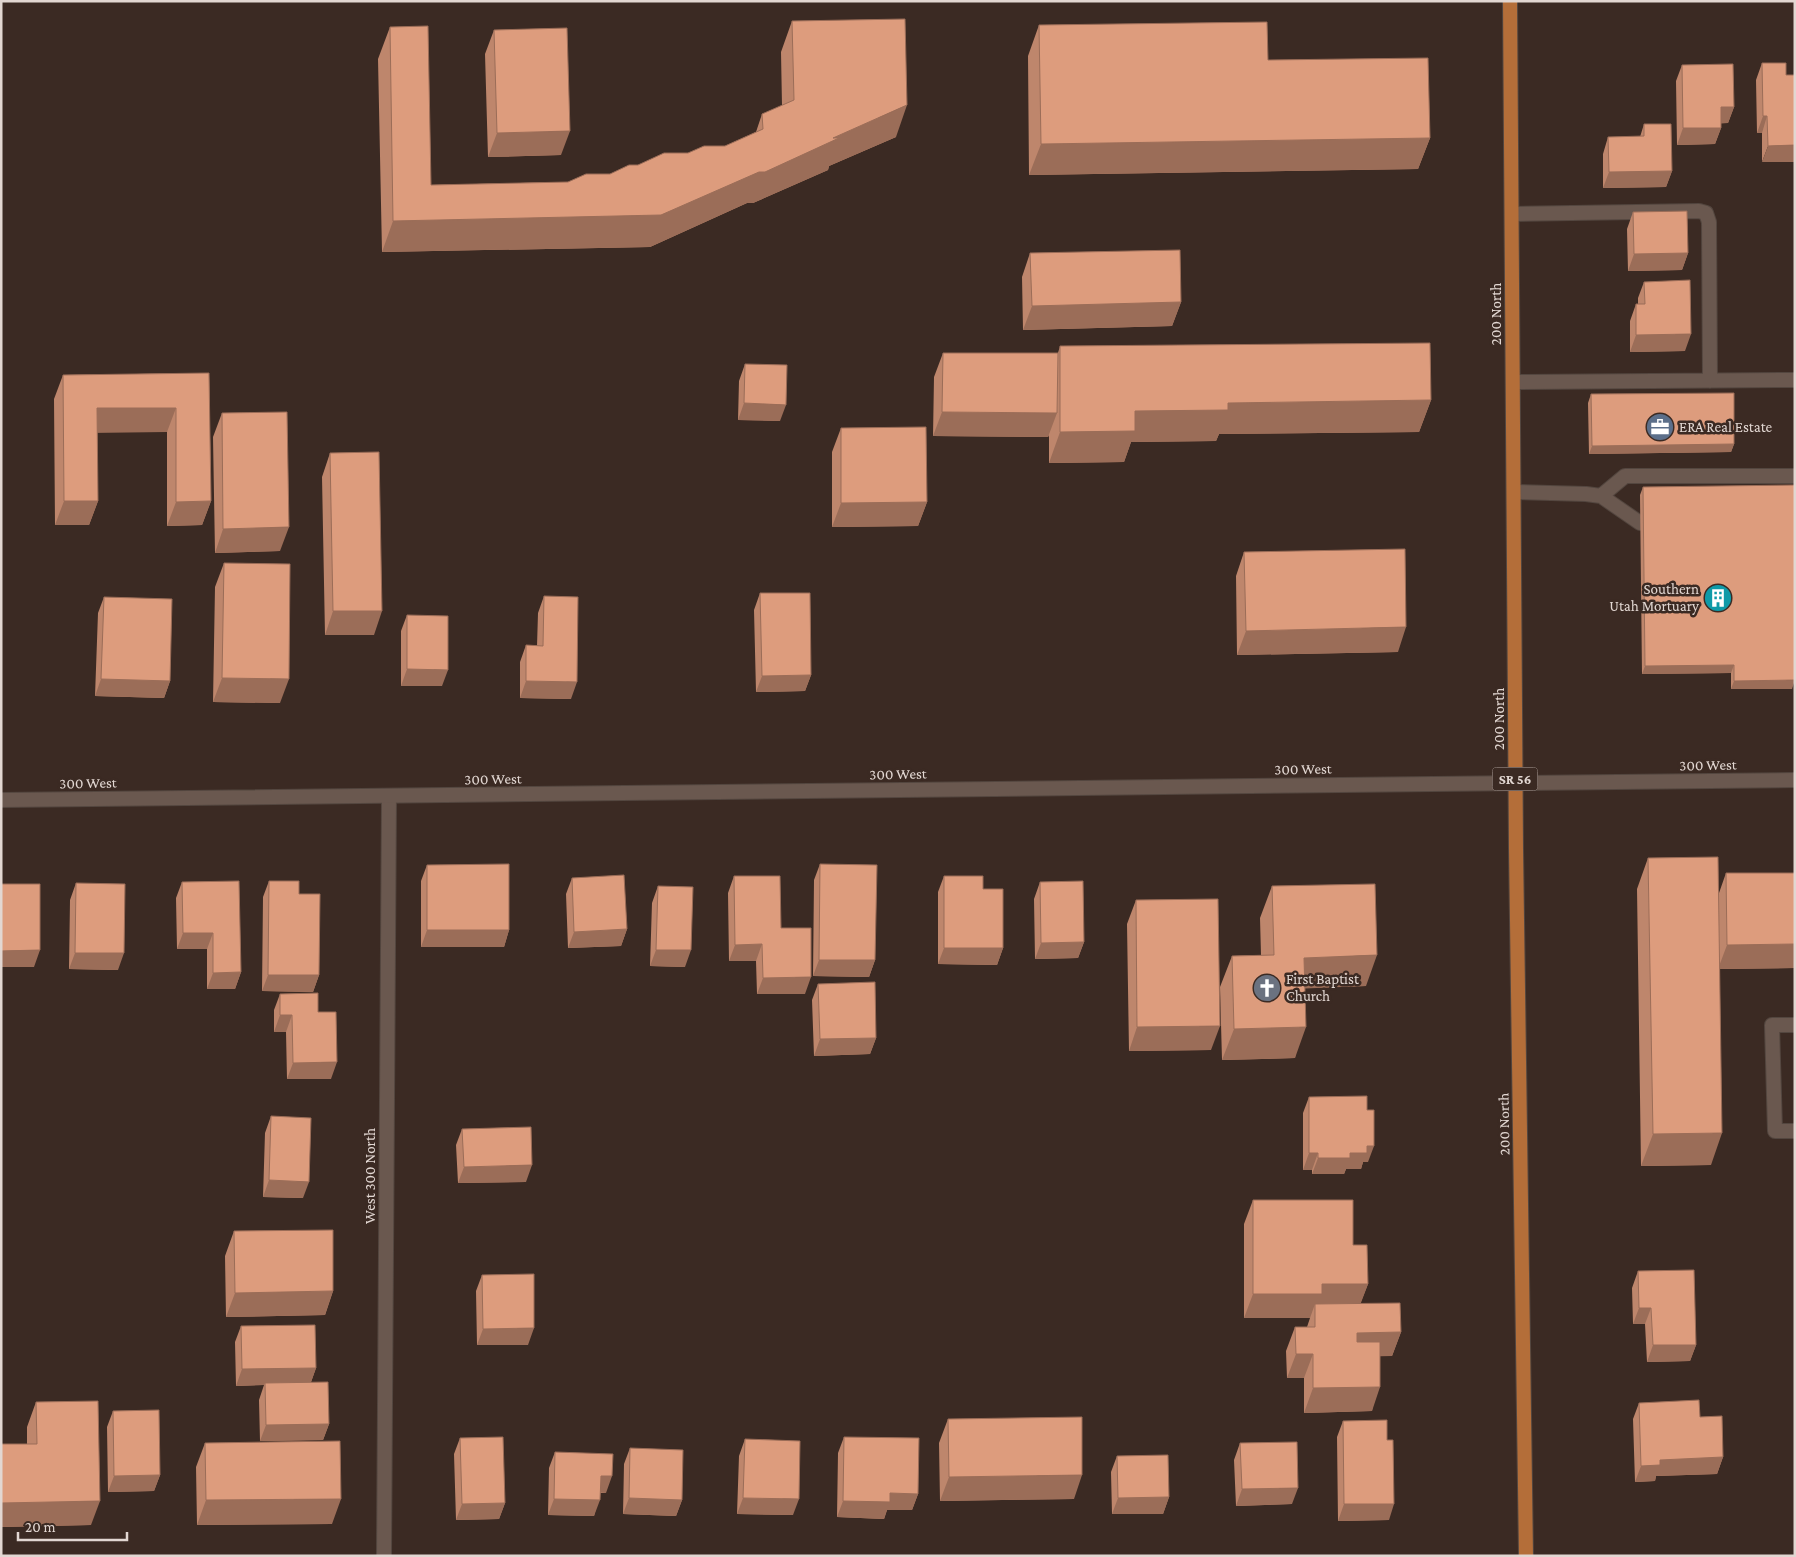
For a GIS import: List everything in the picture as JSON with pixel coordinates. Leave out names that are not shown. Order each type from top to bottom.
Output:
[{"type":"main road","name":"200 North","points":[[1510,1],[1516,783],[1526,1556]]},
{"type":"street","points":[[1512,214],[1699,210],[1706,213],[1709,222],[1710,381]]},
{"type":"street","points":[[1513,382],[1795,380]]},
{"type":"street","points":[[1601,496],[1625,476],[1795,476]]},
{"type":"street","points":[[1514,492],[1601,496],[1640,523]]},
{"type":"street","name":"300 West","points":[[1,800],[1795,780]]},
{"type":"street","name":"West 300 North","points":[[384,1556],[389,796]]},
{"type":"street","points":[[1795,1025],[1772,1025],[1775,1131],[1795,1131]]},
{"type":"building","points":[[905,19],[907,105],[833,138],[839,138],[765,172],[759,172],[661,215],[393,221],[390,27],[428,26],[431,185],[568,182],[586,174],[610,174],[629,165],[638,165],[664,153],[688,153],[704,146],[725,146],[763,129],[762,114],[794,100],[792,21]]},
{"type":"building","points":[[1267,22],[1268,60],[1428,58],[1430,138],[1041,144],[1039,25]]},
{"type":"building","points":[[567,28],[570,131],[497,133],[494,30]]},
{"type":"building","points":[[1762,63],[1786,63],[1786,75],[1795,75],[1795,145],[1768,146],[1767,116],[1763,116]]},
{"type":"building","points":[[1733,64],[1734,107],[1721,107],[1721,128],[1683,128],[1682,65]]},
{"type":"building","points":[[1644,124],[1671,124],[1672,171],[1609,172],[1608,137],[1644,136]]},
{"type":"building","points":[[1687,211],[1688,253],[1634,254],[1633,212]]},
{"type":"building","points":[[1180,250],[1181,302],[1032,306],[1030,253]]},
{"type":"building","points":[[1690,280],[1691,334],[1636,335],[1636,304],[1645,304],[1644,282]]},
{"type":"building","points":[[1430,343],[1431,400],[1228,403],[1228,410],[1135,411],[1135,431],[1060,432],[1060,346]]},
{"type":"building","points":[[943,353],[1058,353],[1057,413],[942,412]]},
{"type":"building","points":[[745,364],[787,365],[786,405],[744,403]]},
{"type":"building","points":[[209,373],[211,501],[176,502],[176,408],[97,408],[98,501],[64,501],[63,375]]},
{"type":"building","name":"ERA Real Estate","points":[[1734,393],[1734,444],[1592,446],[1591,394]]},
{"type":"building","points":[[287,412],[289,527],[223,529],[222,413]]},
{"type":"building","points":[[926,427],[927,502],[841,503],[841,428]]},
{"type":"building","points":[[379,452],[382,611],[333,611],[330,453]]},
{"type":"building","name":"Southern Utah Mortuary","points":[[1795,485],[1795,680],[1734,681],[1734,665],[1645,666],[1643,487]]},
{"type":"building","points":[[1405,549],[1406,627],[1246,631],[1244,552]]},
{"type":"building","points":[[224,563],[290,564],[289,679],[222,678]]},
{"type":"building","points":[[760,593],[810,593],[811,675],[762,676]]},
{"type":"building","points":[[544,596],[578,597],[577,682],[526,681],[526,645],[543,646]]},
{"type":"building","points":[[104,597],[172,599],[170,681],[101,679]]},
{"type":"building","points":[[407,615],[448,616],[448,670],[407,669]]},
{"type":"building","points":[[1718,857],[1722,1133],[1653,1134],[1648,858]]},
{"type":"building","points":[[509,864],[509,930],[427,930],[427,865]]},
{"type":"building","points":[[820,864],[877,865],[875,960],[819,960]]},
{"type":"building","points":[[1726,873],[1795,873],[1795,944],[1727,945]]},
{"type":"building","points":[[624,875],[627,929],[574,932],[572,878]]},
{"type":"building","points":[[734,876],[780,876],[781,928],[811,928],[811,977],[763,978],[762,944],[735,945]]},
{"type":"building","points":[[944,876],[983,876],[983,889],[1003,889],[1003,948],[944,948]]},
{"type":"building","points":[[239,881],[241,972],[213,973],[213,933],[183,933],[182,882]]},
{"type":"building","points":[[269,881],[299,881],[299,894],[320,894],[319,975],[268,975]]},
{"type":"building","points":[[1083,881],[1084,942],[1041,943],[1040,882]]},
{"type":"building","points":[[76,883],[125,884],[124,953],[75,953]]},
{"type":"building","points":[[1,884],[40,884],[40,950],[1,951]]},
{"type":"building","points":[[1375,884],[1377,955],[1304,958],[1306,1027],[1234,1029],[1232,956],[1274,955],[1272,886]]},
{"type":"building","points":[[658,886],[693,887],[691,950],[656,950]]},
{"type":"building","points":[[1218,899],[1220,1026],[1137,1027],[1136,900]]},
{"type":"building","points":[[875,982],[876,1038],[820,1039],[818,984]]},
{"type":"building","points":[[318,993],[318,1012],[336,1012],[337,1062],[293,1063],[292,1015],[280,1015],[280,994]]},
{"type":"building","points":[[1367,1096],[1367,1110],[1374,1110],[1374,1146],[1367,1146],[1367,1153],[1350,1153],[1350,1158],[1318,1158],[1318,1153],[1309,1153],[1309,1097]]},
{"type":"building","points":[[271,1116],[311,1118],[309,1182],[269,1180]]},
{"type":"building","points":[[531,1127],[532,1165],[464,1167],[462,1129]]},
{"type":"building","points":[[1253,1200],[1353,1200],[1353,1245],[1367,1245],[1368,1284],[1322,1284],[1322,1294],[1253,1294]]},
{"type":"building","points":[[333,1230],[333,1291],[235,1293],[234,1231]]},
{"type":"building","points":[[1694,1270],[1696,1345],[1653,1345],[1651,1308],[1639,1308],[1638,1271]]},
{"type":"building","points":[[534,1274],[534,1328],[483,1329],[482,1275]]},
{"type":"building","points":[[1400,1303],[1401,1332],[1357,1333],[1357,1342],[1380,1342],[1380,1387],[1313,1388],[1313,1354],[1296,1354],[1295,1327],[1315,1327],[1315,1304]]},
{"type":"building","points":[[315,1325],[316,1368],[242,1369],[241,1326]]},
{"type":"building","points":[[328,1382],[329,1424],[266,1425],[265,1383]]},
{"type":"building","points":[[1699,1400],[1700,1417],[1722,1416],[1723,1457],[1660,1460],[1660,1465],[1641,1466],[1639,1403]]},
{"type":"building","points":[[98,1401],[100,1501],[1,1503],[1,1444],[37,1444],[36,1402]]},
{"type":"building","points":[[159,1410],[160,1475],[114,1476],[113,1411]]},
{"type":"building","points":[[1082,1417],[1082,1475],[949,1477],[948,1419]]},
{"type":"building","points":[[1387,1420],[1387,1440],[1393,1440],[1394,1504],[1344,1504],[1343,1421]]},
{"type":"building","points":[[503,1437],[505,1503],[462,1504],[460,1438]]},
{"type":"building","points":[[844,1437],[919,1438],[918,1494],[890,1493],[890,1502],[843,1501]]},
{"type":"building","points":[[745,1439],[800,1441],[799,1499],[743,1498]]},
{"type":"building","points":[[340,1441],[341,1499],[206,1500],[205,1443]]},
{"type":"building","points":[[1297,1442],[1298,1488],[1242,1489],[1240,1443]]},
{"type":"building","points":[[630,1448],[683,1450],[682,1500],[629,1498]]},
{"type":"building","points":[[555,1452],[613,1454],[612,1476],[601,1476],[600,1500],[554,1499]]},
{"type":"building","points":[[1168,1455],[1169,1497],[1118,1498],[1117,1456]]},
{"type":"place","name":"ERA Real Estate","points":[[1660,427]]},
{"type":"place","name":"Southern Utah Mortuary","points":[[1718,598]]},
{"type":"place","name":"First Baptist Church","points":[[1267,988]]}]
